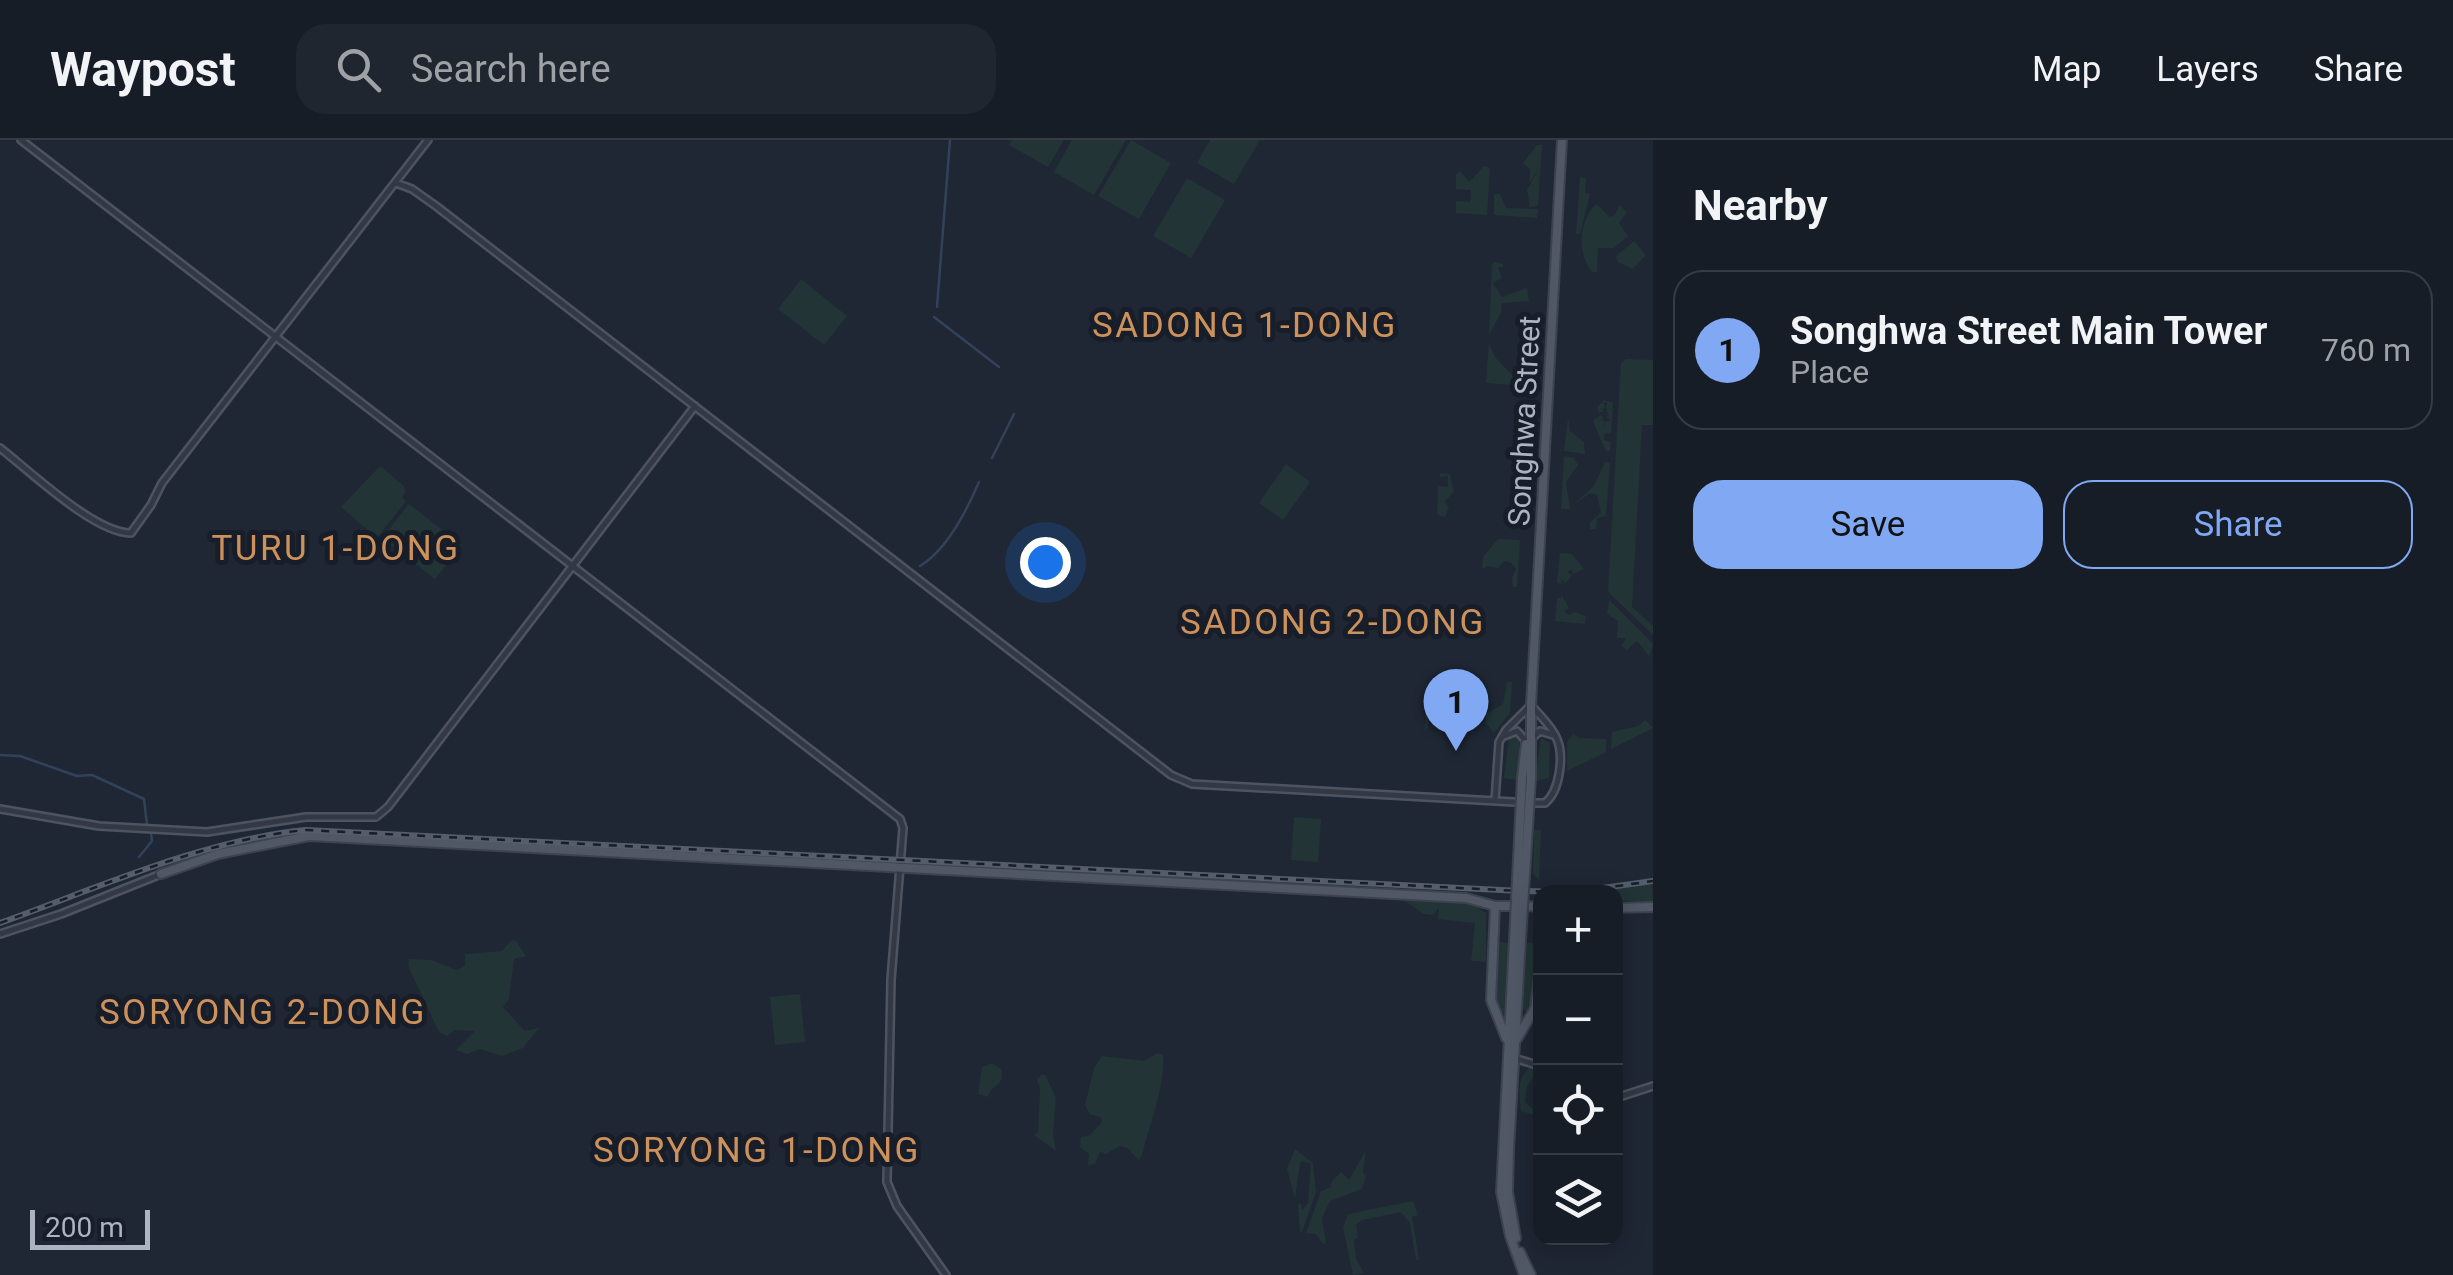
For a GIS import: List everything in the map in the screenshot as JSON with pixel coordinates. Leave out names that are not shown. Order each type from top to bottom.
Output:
[{"type":"main road","name":"Songhwa Street","points":[[1528,1275],[1514,1236],[1508,1192],[1510,1058],[1562,140]]},
{"type":"main road","points":[[160,874],[218,854],[309,836],[1466,898],[1511,906]]},
{"type":"main road","points":[[1496,906],[1490,986],[1496,1017],[1511,1041],[1530,1018],[1539,994],[1540,975]]},
{"type":"main road","points":[[1528,906],[1533,906]]},
{"type":"main road","points":[[1623,908],[1653,908]]},
{"type":"main road","points":[[1496,1017],[1530,1018]]},
{"type":"street","points":[[21,140],[896,815],[904,828],[892,966],[887,1182],[898,1206],[946,1275]]},
{"type":"street","points":[[0,448],[89,516],[116,531],[131,533],[162,483],[428,140]]},
{"type":"street","points":[[396,183],[436,206],[1178,780],[1192,784],[1514,802]]},
{"type":"street","points":[[0,809],[98,826],[208,832],[306,817],[376,817],[388,807],[695,406]]},
{"type":"street","points":[[1495,801],[1498,742],[1530,705],[1556,736],[1559,746],[1555,793],[1546,802],[1534,803]]},
{"type":"street","points":[[1498,742],[1517,730],[1529,741],[1540,732],[1556,736]]},
{"type":"street","points":[[0,934],[62,914],[160,874]]},
{"type":"street","points":[[1510,1058],[1536,1065]]},
{"type":"street","points":[[1623,1096],[1653,1086]]},
{"type":"shaded area","points":[[1012,140],[1064,140],[1048,167],[1009,145]]},
{"type":"shaded area","points":[[1072,140],[1126,140],[1094,195],[1054,172]]},
{"type":"shaded area","points":[[1131,140],[1171,163],[1139,219],[1098,196]]},
{"type":"shaded area","points":[[1210,140],[1260,140],[1234,184],[1197,163]]},
{"type":"shaded area","points":[[1537,145],[1542,145],[1538,206],[1530,207],[1527,190],[1539,168],[1530,182],[1530,169],[1523,163]]},
{"type":"shaded area","points":[[1484,166],[1490,168],[1487,215],[1456,213],[1456,201],[1470,202],[1471,190],[1456,189],[1456,175],[1460,171],[1469,182]]},
{"type":"shaded area","points":[[1580,177],[1586,178],[1585,192],[1590,194],[1580,234],[1576,234]]},
{"type":"shaded area","points":[[1187,178],[1225,200],[1191,258],[1153,236]]},
{"type":"shaded area","points":[[1494,194],[1500,194],[1506,208],[1538,209],[1537,218],[1494,215]]},
{"type":"shaded area","points":[[1596,204],[1610,217],[1619,205],[1627,212],[1619,223],[1628,236],[1614,248],[1598,248],[1597,272],[1592,272],[1584,256],[1582,238],[1586,220]]},
{"type":"shaded area","points":[[1634,241],[1646,255],[1633,269],[1618,262],[1616,256]]},
{"type":"shaded area","points":[[1492,264],[1503,264],[1498,267],[1502,278],[1493,283],[1502,297],[1527,288],[1529,301],[1502,303],[1489,335]]},
{"type":"shaded area","points":[[801,279],[847,316],[824,345],[778,309]]},
{"type":"shaded area","points":[[1489,343],[1495,357],[1514,377],[1512,385],[1486,383]]},
{"type":"shaded area","points":[[1626,359],[1653,360],[1653,425],[1642,425],[1632,607],[1653,626],[1653,635],[1608,592],[1621,363]]},
{"type":"shaded area","points":[[1604,400],[1613,403],[1611,433],[1604,434],[1604,440],[1611,442],[1610,451],[1606,452],[1593,421],[1601,415],[1604,419],[1599,420],[1604,421],[1604,429],[1605,421],[1610,421],[1605,419],[1609,415],[1606,410],[1611,410],[1606,409],[1607,402],[1603,403],[1604,409],[1600,408],[1604,411],[1599,413],[1597,408]]},
{"type":"shaded area","points":[[1568,418],[1570,431],[1584,442],[1585,454],[1564,451]]},
{"type":"shaded area","points":[[1564,456],[1574,458],[1578,465],[1566,482],[1570,509],[1561,509]]},
{"type":"shaded area","points":[[1605,462],[1610,463],[1606,516],[1597,518],[1596,529],[1590,529],[1590,522],[1601,513],[1597,495],[1590,493],[1572,506],[1593,487]]},
{"type":"shaded area","points":[[1286,464],[1310,482],[1283,520],[1259,503]]},
{"type":"shaded area","points":[[380,466],[404,486],[402,497],[406,501],[377,538],[341,507]]},
{"type":"shaded area","points":[[1440,473],[1450,474],[1454,492],[1444,502],[1449,507],[1445,517],[1437,515],[1438,486],[1448,487],[1448,476],[1440,477]]},
{"type":"shaded area","points":[[409,504],[462,545],[435,579],[382,538]]},
{"type":"shaded area","points":[[1498,539],[1520,540],[1517,587],[1513,587],[1512,578],[1516,569],[1510,562],[1482,569],[1483,557]]},
{"type":"shaded area","points":[[1560,553],[1572,554],[1584,569],[1573,574],[1572,569],[1567,572],[1572,575],[1565,584],[1562,579],[1561,584],[1557,583]]},
{"type":"shaded area","points":[[1561,594],[1569,608],[1564,611],[1568,615],[1575,612],[1586,616],[1585,624],[1555,621],[1557,598]]},
{"type":"shaded area","points":[[1609,600],[1653,644],[1650,657],[1637,641],[1627,650],[1622,646],[1626,638],[1617,638],[1618,621],[1607,614]]},
{"type":"shaded area","points":[[1507,682],[1512,682],[1510,713],[1494,733],[1486,723],[1486,714],[1503,704]]},
{"type":"shaded area","points":[[1426,702],[1464,710],[1461,719],[1427,714],[1425,730]]},
{"type":"shaded area","points":[[1645,720],[1653,728],[1611,749],[1612,732],[1638,726]]},
{"type":"shaded area","points":[[1573,734],[1579,738],[1606,739],[1606,752],[1567,771],[1567,742]]},
{"type":"shaded area","points":[[1515,736],[1520,741],[1517,780],[1504,778],[1509,738]]},
{"type":"shaded area","points":[[1541,738],[1550,743],[1549,778],[1535,781]]},
{"type":"shaded area","points":[[1294,817],[1321,819],[1318,862],[1291,860]]},
{"type":"shaded area","points":[[1534,830],[1541,830],[1539,880],[1533,874]]},
{"type":"shaded area","points":[[1652,884],[1653,903],[1623,903],[1649,901],[1623,901],[1623,887]]},
{"type":"shaded area","points":[[1402,899],[1471,903],[1486,913],[1486,962],[1471,961],[1475,923],[1438,919],[1439,908],[1433,915],[1424,914]]},
{"type":"shaded area","points":[[512,940],[526,956],[514,959],[509,999],[503,1007],[525,1031],[539,1028],[523,1048],[502,1056],[480,1049],[467,1054],[456,1050],[475,1031],[455,1030],[447,1036],[439,1032],[408,966],[409,959],[431,960],[457,970],[465,966],[465,954],[502,951]]},
{"type":"shaded area","points":[[1499,942],[1508,943],[1504,1014],[1496,999]]},
{"type":"shaded area","points":[[1527,943],[1533,943],[1533,1001],[1529,1014],[1523,1009]]},
{"type":"shaded area","points":[[800,994],[805,1042],[775,1045],[770,997]]},
{"type":"shaded area","points":[[1157,1053],[1163,1055],[1162,1080],[1139,1160],[1120,1146],[1106,1154],[1100,1152],[1095,1164],[1088,1165],[1089,1154],[1080,1147],[1081,1137],[1090,1135],[1102,1122],[1085,1105],[1094,1068],[1102,1056],[1145,1061]]},
{"type":"shaded area","points":[[992,1063],[1001,1069],[1002,1076],[988,1097],[978,1094],[982,1067]]},
{"type":"shaded area","points":[[1533,1067],[1525,1102],[1533,1115],[1521,1111],[1521,1081]]},
{"type":"shaded area","points":[[1042,1074],[1056,1098],[1056,1151],[1034,1135],[1038,1132],[1037,1080]]},
{"type":"shaded area","points":[[1295,1149],[1313,1163],[1316,1192],[1302,1232],[1298,1204],[1301,1203],[1302,1210],[1308,1203],[1311,1164],[1300,1163],[1295,1198],[1287,1169]]},
{"type":"shaded area","points":[[1366,1150],[1362,1189],[1330,1201],[1322,1218],[1326,1243],[1323,1244],[1316,1234],[1306,1233],[1321,1191],[1331,1187],[1341,1172],[1349,1180]]},
{"type":"shaded area","points":[[1413,1201],[1418,1215],[1412,1217],[1419,1259],[1416,1260],[1410,1223],[1401,1212],[1362,1220],[1356,1225],[1358,1238],[1354,1240],[1356,1259],[1364,1273],[1353,1275],[1343,1228],[1348,1214]]},
{"type":"waterway","points":[[937,307],[950,140]]},
{"type":"waterway","points":[[934,317],[999,367]]},
{"type":"waterway","points":[[992,458],[1014,414]]},
{"type":"waterway","points":[[920,566],[947,540],[979,482]]},
{"type":"waterway","points":[[0,755],[20,756],[77,776],[92,775],[144,799],[147,825]]},
{"type":"waterway","points":[[139,857],[152,841],[151,833]]},
{"type":"railway","points":[[0,923],[190,854],[306,830],[1521,891],[1574,892],[1653,881]]},
{"type":"place","name":"Songhwa Street Main Tower","points":[[1456,751]]},
{"type":"district","name":"SADONG 1-DONG","points":[[1245,325]]},
{"type":"district","name":"TURU 1-DONG","points":[[336,548]]},
{"type":"district","name":"SADONG 2-DONG","points":[[1333,622]]},
{"type":"district","name":"SORYONG 2-DONG","points":[[263,1012]]},
{"type":"district","name":"SORYONG 1-DONG","points":[[757,1150]]}]
